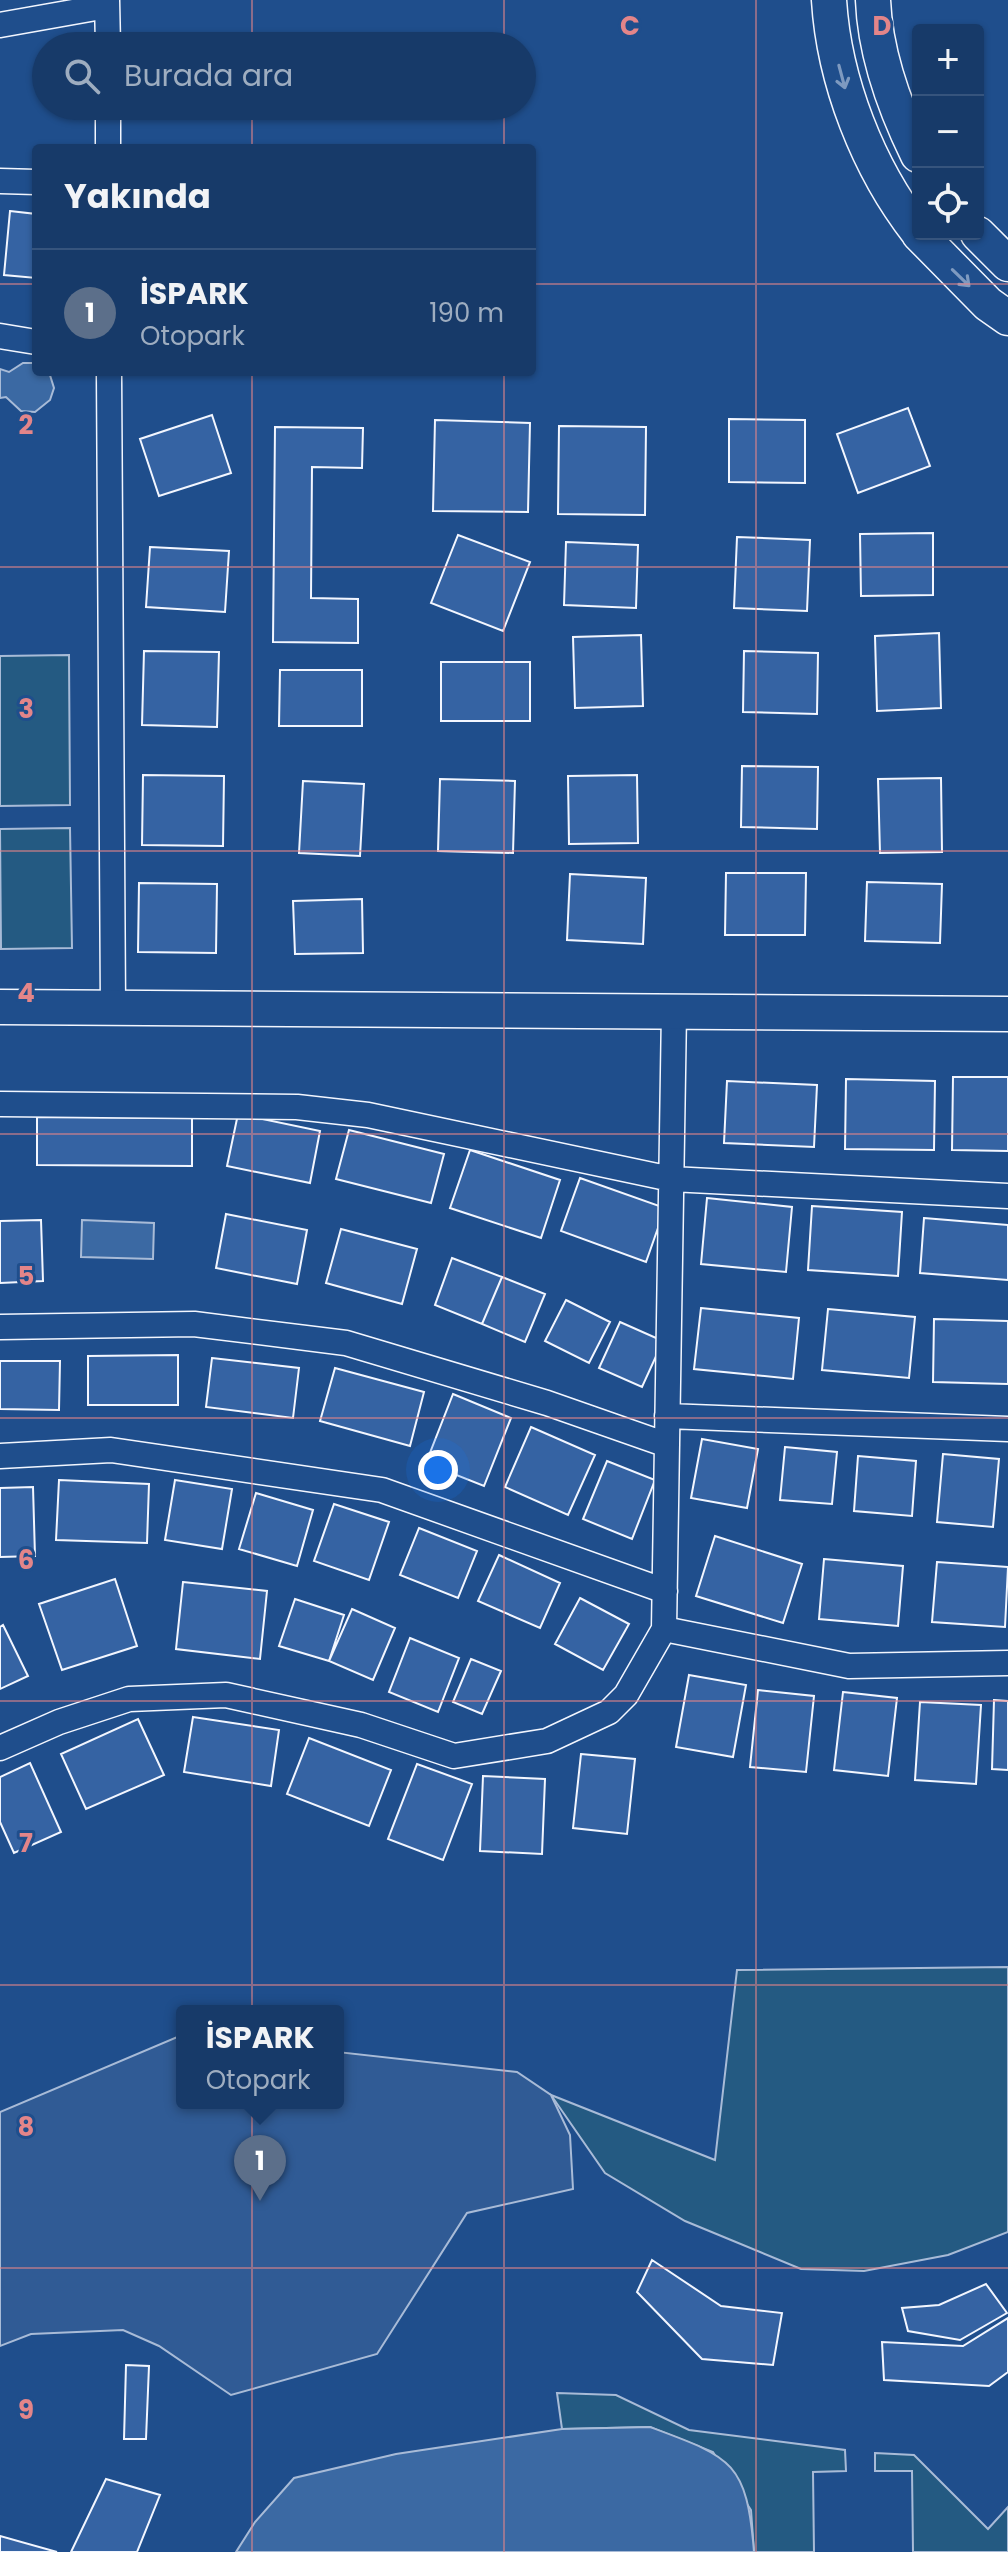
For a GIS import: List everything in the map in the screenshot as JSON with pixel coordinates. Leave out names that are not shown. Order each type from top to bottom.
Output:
[{"type":"street","points":[[829,0],[835,49],[845,89],[883,177],[912,222]]},
{"type":"street","points":[[873,0],[882,57],[899,116],[912,143]]},
{"type":"street","points":[[0,25],[107,3],[108,32]]},
{"type":"street","points":[[108,120],[108,144]]},
{"type":"street","points":[[0,181],[32,182]]},
{"type":"street","points":[[926,240],[988,304],[1008,318]]},
{"type":"street","points":[[984,240],[1008,264]]},
{"type":"street","points":[[0,336],[32,341]]},
{"type":"street","points":[[109,376],[113,1008]]},
{"type":"street","points":[[0,1007],[1008,1014]]},
{"type":"street","points":[[0,1748],[59,1722],[129,1699],[226,1695],[361,1725],[454,1756],[547,1741],[609,1712],[626,1695],[664,1629],[674,1011]]},
{"type":"street","points":[[0,1104],[189,1104],[340,1112],[671,1179],[1008,1196]]},
{"type":"street","points":[[0,1327],[194,1324],[346,1343],[547,1403],[667,1445]]},
{"type":"street","points":[[667,1416],[1008,1429]]},
{"type":"street","points":[[0,1456],[111,1450],[382,1490],[665,1591]]},
{"type":"street","points":[[664,1629],[849,1666],[1008,1663]]},
{"type":"shaded area","points":[[23,363],[32,363],[32,376],[50,376],[54,388],[50,400],[35,412],[21,411],[6,397],[0,398],[0,369],[9,372]]},
{"type":"shaded area","points":[[69,655],[70,805],[0,806],[0,656]]},
{"type":"shaded area","points":[[70,828],[72,948],[1,949],[0,829]]},
{"type":"shaded area","points":[[82,1220],[154,1223],[153,1259],[81,1257]]},
{"type":"shaded area","points":[[1008,1967],[1008,2232],[948,2255],[864,2271],[801,2269],[685,2221],[605,2173],[551,2095],[715,2160],[737,1970]]},
{"type":"shaded area","points":[[176,2038],[176,2109],[344,2109],[344,2053],[517,2072],[551,2095],[570,2135],[573,2189],[467,2213],[377,2354],[231,2395],[159,2346],[123,2330],[31,2334],[0,2346],[0,2112]]},
{"type":"shaded area","points":[[557,2393],[616,2395],[689,2430],[845,2450],[846,2471],[813,2472],[814,2552],[754,2552],[751,2510],[713,2452],[650,2427],[562,2429]]},
{"type":"shaded area","points":[[650,2427],[699,2446],[730,2467],[746,2498],[754,2552],[236,2552],[255,2522],[294,2478],[396,2454],[562,2429]]},
{"type":"shaded area","points":[[875,2453],[914,2455],[988,2529],[1008,2507],[1008,2552],[913,2552],[912,2471],[875,2471]]},
{"type":"building","points":[[10,211],[32,214],[32,278],[4,275]]},
{"type":"building","points":[[908,408],[930,466],[858,493],[837,434]]},
{"type":"building","points":[[212,415],[231,473],[159,496],[140,439]]},
{"type":"building","points":[[729,419],[805,420],[805,483],[729,482]]},
{"type":"building","points":[[435,420],[530,423],[528,512],[433,511]]},
{"type":"building","points":[[559,426],[646,427],[645,515],[558,514]]},
{"type":"building","points":[[275,427],[363,428],[362,468],[312,467],[311,598],[358,599],[358,643],[273,642]]},
{"type":"building","points":[[933,533],[933,595],[861,596],[860,534]]},
{"type":"building","points":[[458,535],[530,562],[503,631],[431,603]]},
{"type":"building","points":[[737,537],[810,540],[807,611],[734,608]]},
{"type":"building","points":[[566,542],[638,545],[636,608],[564,605]]},
{"type":"building","points":[[150,547],[229,551],[225,612],[146,607]]},
{"type":"building","points":[[939,633],[941,708],[877,711],[875,636]]},
{"type":"building","points":[[641,635],[643,706],[575,708],[573,637]]},
{"type":"building","points":[[144,651],[219,652],[217,727],[142,725]]},
{"type":"building","points":[[744,651],[818,653],[817,714],[743,712]]},
{"type":"building","points":[[441,662],[530,662],[530,721],[441,721]]},
{"type":"building","points":[[280,670],[362,670],[362,726],[279,726]]},
{"type":"building","points":[[742,766],[818,767],[817,829],[741,827]]},
{"type":"building","points":[[143,775],[224,776],[223,846],[142,845]]},
{"type":"building","points":[[637,775],[638,843],[569,844],[568,776]]},
{"type":"building","points":[[941,778],[942,852],[880,853],[878,779]]},
{"type":"building","points":[[440,779],[515,781],[513,853],[438,851]]},
{"type":"building","points":[[303,781],[364,784],[360,856],[299,853]]},
{"type":"building","points":[[726,873],[806,873],[805,935],[725,935]]},
{"type":"building","points":[[570,874],[646,878],[643,944],[567,940]]},
{"type":"building","points":[[867,882],[942,884],[940,943],[865,941]]},
{"type":"building","points":[[139,883],[217,884],[216,953],[138,952]]},
{"type":"building","points":[[362,899],[363,953],[295,954],[293,901]]},
{"type":"building","points":[[953,1077],[1008,1077],[1008,1151],[952,1150]]},
{"type":"building","points":[[846,1079],[935,1081],[934,1150],[845,1149]]},
{"type":"building","points":[[727,1081],[817,1085],[814,1147],[724,1143]]},
{"type":"building","points":[[238,1114],[320,1131],[310,1183],[227,1166]]},
{"type":"building","points":[[37,1117],[192,1118],[192,1166],[37,1165]]},
{"type":"building","points":[[349,1130],[444,1154],[431,1203],[336,1179]]},
{"type":"building","points":[[470,1150],[560,1180],[541,1238],[450,1208]]},
{"type":"building","points":[[580,1178],[665,1208],[646,1262],[561,1231]]},
{"type":"building","points":[[707,1198],[792,1207],[786,1272],[701,1264]]},
{"type":"building","points":[[812,1206],[902,1212],[898,1276],[808,1270]]},
{"type":"building","points":[[226,1214],[307,1230],[297,1284],[216,1268]]},
{"type":"building","points":[[924,1218],[1008,1225],[1008,1280],[920,1273]]},
{"type":"building","points":[[41,1220],[43,1281],[0,1283],[0,1221]]},
{"type":"building","points":[[341,1229],[417,1249],[402,1304],[326,1283]]},
{"type":"building","points":[[452,1258],[502,1277],[482,1324],[435,1305]]},
{"type":"building","points":[[502,1277],[545,1294],[525,1342],[482,1324]]},
{"type":"building","points":[[566,1300],[610,1322],[589,1363],[545,1341]]},
{"type":"building","points":[[701,1308],[799,1318],[793,1379],[694,1369]]},
{"type":"building","points":[[828,1309],[915,1317],[909,1378],[822,1370]]},
{"type":"building","points":[[934,1319],[1008,1321],[1008,1384],[933,1382]]},
{"type":"building","points":[[620,1322],[663,1341],[642,1387],[599,1368]]},
{"type":"building","points":[[178,1355],[178,1405],[88,1405],[88,1356]]},
{"type":"building","points":[[212,1358],[299,1368],[293,1418],[206,1407]]},
{"type":"building","points":[[0,1361],[60,1361],[59,1410],[0,1409]]},
{"type":"building","points":[[335,1368],[424,1392],[410,1446],[320,1421]]},
{"type":"building","points":[[453,1394],[511,1418],[484,1486],[426,1463]]},
{"type":"building","points":[[531,1427],[595,1455],[568,1515],[505,1487]]},
{"type":"building","points":[[702,1439],[758,1449],[747,1508],[691,1498]]},
{"type":"building","points":[[785,1447],[837,1452],[832,1504],[780,1500]]},
{"type":"building","points":[[943,1454],[999,1459],[993,1527],[937,1522]]},
{"type":"building","points":[[858,1456],[916,1461],[912,1516],[854,1511]]},
{"type":"building","points":[[607,1461],[655,1480],[632,1539],[583,1519]]},
{"type":"building","points":[[59,1480],[149,1484],[147,1543],[56,1540]]},
{"type":"building","points":[[175,1480],[232,1489],[222,1549],[165,1540]]},
{"type":"building","points":[[33,1487],[35,1556],[0,1557],[0,1488]]},
{"type":"building","points":[[256,1493],[313,1510],[297,1566],[239,1549]]},
{"type":"building","points":[[334,1504],[389,1522],[369,1580],[314,1561]]},
{"type":"building","points":[[419,1528],[477,1551],[458,1598],[400,1575]]},
{"type":"building","points":[[715,1536],[802,1564],[783,1623],[696,1596]]},
{"type":"building","points":[[499,1555],[560,1583],[540,1628],[478,1601]]},
{"type":"building","points":[[824,1559],[903,1566],[898,1626],[819,1619]]},
{"type":"building","points":[[937,1562],[1008,1567],[1005,1627],[932,1622]]},
{"type":"building","points":[[115,1579],[137,1646],[62,1670],[39,1604]]},
{"type":"building","points":[[183,1582],[267,1591],[260,1659],[176,1649]]},
{"type":"building","points":[[580,1598],[629,1624],[603,1670],[555,1644]]},
{"type":"building","points":[[295,1599],[344,1615],[329,1661],[279,1646]]},
{"type":"building","points":[[352,1609],[395,1628],[373,1680],[329,1661]]},
{"type":"building","points":[[3,1625],[28,1676],[0,1689],[0,1627]]},
{"type":"building","points":[[410,1638],[459,1658],[438,1712],[389,1692]]},
{"type":"building","points":[[471,1659],[501,1671],[482,1714],[453,1702]]},
{"type":"building","points":[[689,1675],[746,1685],[733,1757],[676,1747]]},
{"type":"building","points":[[758,1690],[814,1696],[806,1772],[750,1767]]},
{"type":"building","points":[[843,1692],[897,1698],[888,1776],[834,1770]]},
{"type":"building","points":[[994,1700],[1008,1701],[1008,1770],[992,1769]]},
{"type":"building","points":[[920,1702],[981,1705],[976,1784],[915,1780]]},
{"type":"building","points":[[193,1717],[279,1730],[271,1786],[184,1772]]},
{"type":"building","points":[[138,1719],[164,1775],[86,1809],[61,1754]]},
{"type":"building","points":[[309,1738],[391,1770],[369,1826],[287,1794]]},
{"type":"building","points":[[581,1754],[635,1759],[627,1834],[573,1828]]},
{"type":"building","points":[[30,1763],[61,1832],[14,1853],[0,1822],[0,1777]]},
{"type":"building","points":[[417,1764],[472,1784],[443,1860],[388,1839]]},
{"type":"building","points":[[483,1776],[545,1779],[542,1854],[480,1851]]},
{"type":"building","points":[[652,2260],[721,2306],[782,2313],[773,2365],[702,2359],[637,2292]]},
{"type":"building","points":[[986,2284],[1007,2313],[960,2340],[908,2331],[902,2308],[939,2305]]},
{"type":"building","points":[[1008,2318],[1008,2372],[989,2386],[884,2380],[882,2342],[963,2346]]},
{"type":"building","points":[[126,2365],[149,2366],[146,2439],[124,2439]]},
{"type":"building","points":[[106,2479],[160,2495],[137,2552],[71,2552]]},
{"type":"building","points":[[0,2536],[57,2552],[0,2552]]},
{"type":"place","name":"İSPARK","points":[[260,2201]]}]
